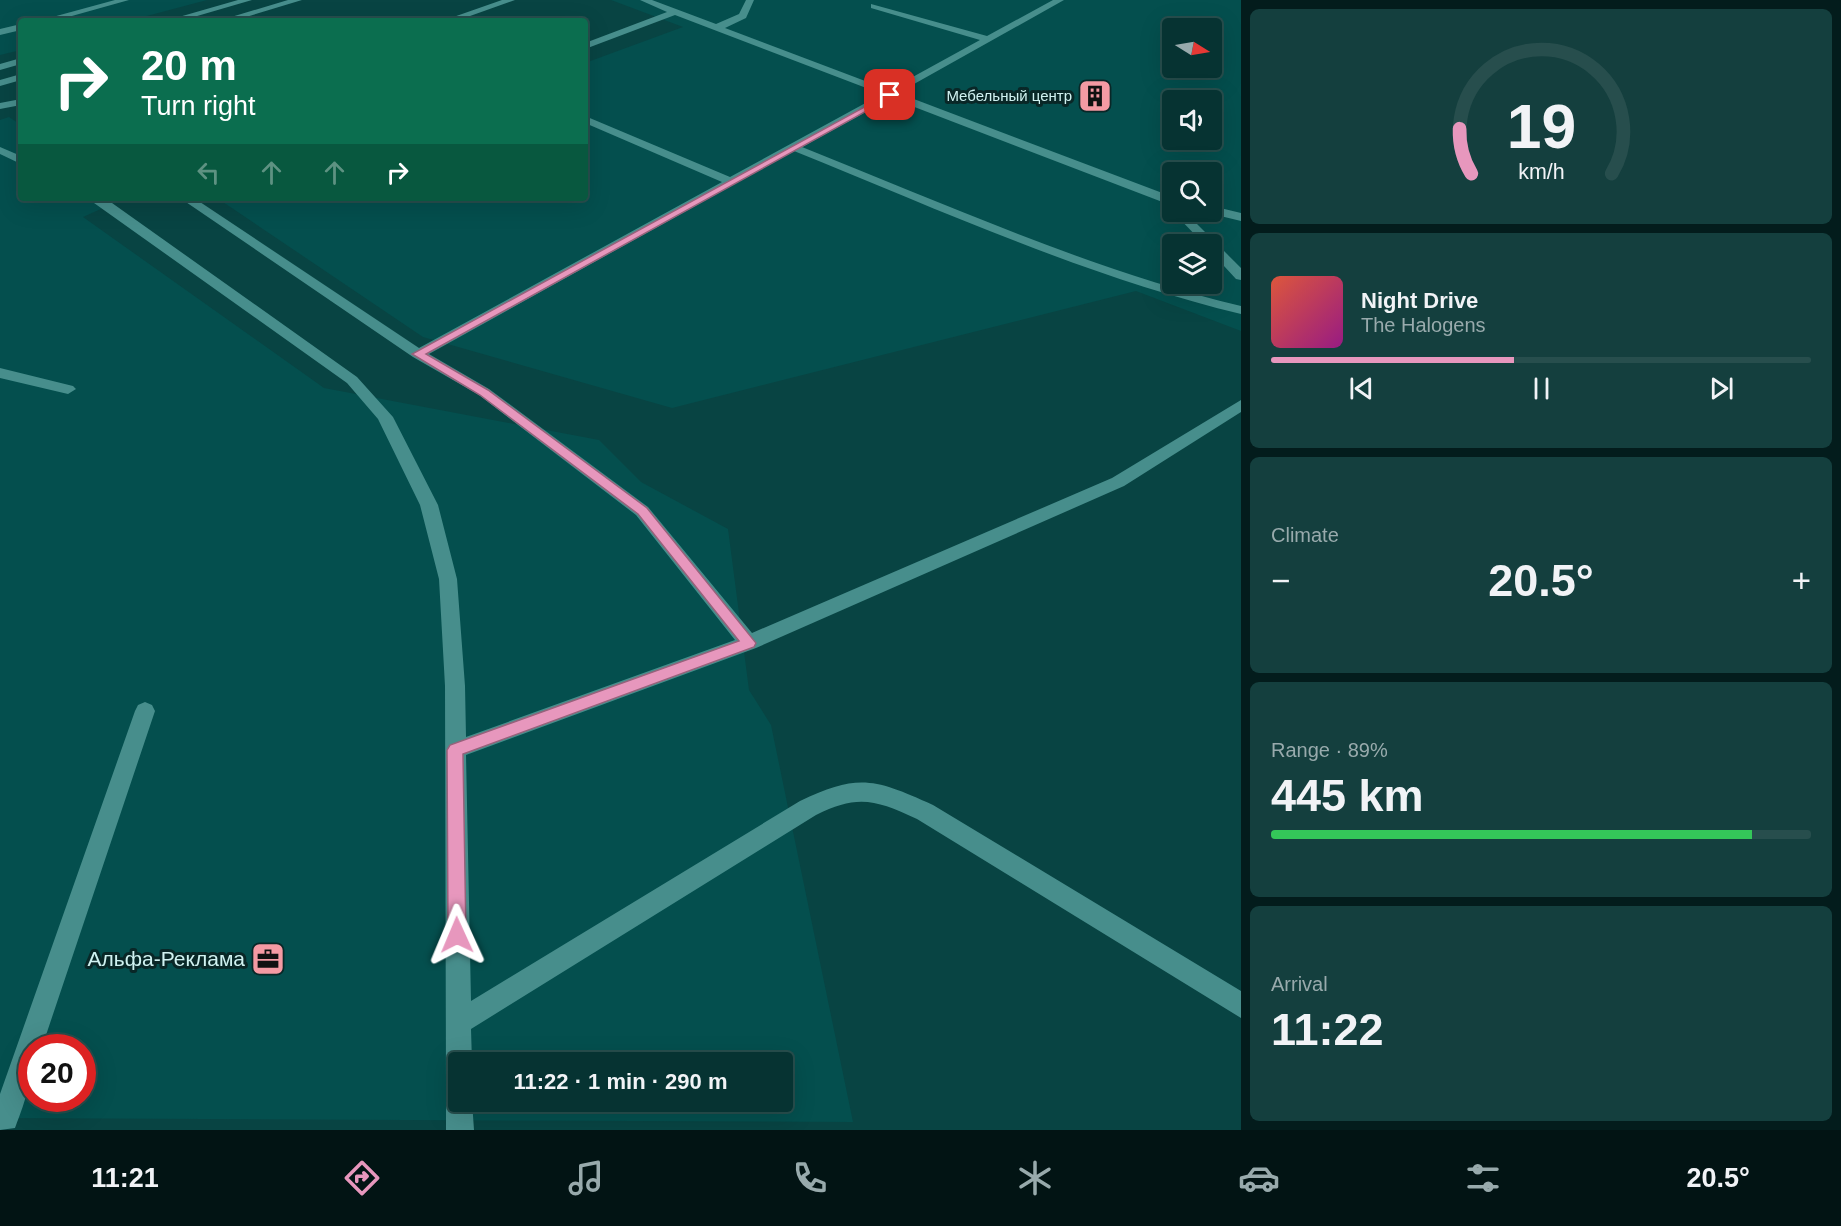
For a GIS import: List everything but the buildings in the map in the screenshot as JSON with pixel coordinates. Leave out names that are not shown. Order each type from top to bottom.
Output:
[{"type":"street","points":[[55,18],[125,0]]},
{"type":"street","points":[[181,18],[248,0]]},
{"type":"street","points":[[234,18],[298,0]]},
{"type":"street","points":[[456,18],[511,0]]},
{"type":"street","points":[[644,0],[1162,198]]},
{"type":"street","points":[[716,28],[743,16],[750,0]]},
{"type":"street","points":[[418,354],[1060,0]]},
{"type":"street","points":[[874,6],[989,40]]},
{"type":"street","points":[[588,45],[675,12]]},
{"type":"street","points":[[0,32],[18,28]]},
{"type":"street","points":[[0,67],[18,63]]},
{"type":"street","points":[[0,83],[18,78]]},
{"type":"street","points":[[0,106],[18,103]]},
{"type":"street","points":[[588,120],[732,182]]},
{"type":"street","points":[[795,148],[1029,241],[1183,296],[1241,310]]},
{"type":"street","points":[[0,150],[18,159]]},
{"type":"street","points":[[99,201],[352,380],[385,417],[429,505],[448,579],[455,686],[458,1052]]},
{"type":"street","points":[[190,201],[418,354],[484,392],[642,511],[749,643]]},
{"type":"street","points":[[1222,212],[1241,217]]},
{"type":"street","points":[[1189,222],[1201,234]]},
{"type":"street","points":[[1222,256],[1241,276]]},
{"type":"street","points":[[0,373],[68,389]]},
{"type":"street","points":[[455,750],[749,643],[1118,482],[1241,405]]},
{"type":"street","points":[[0,1121],[5,1118],[145,711]]},
{"type":"street","points":[[458,1023],[808,808],[830,796],[859,788],[887,794],[925,812],[1241,1005]]},
{"type":"street","points":[[459,1112],[460,1130]]},
{"type":"shaded area","points":[[0,0],[207,0],[139,18],[18,18],[18,51],[0,55]]},
{"type":"shaded area","points":[[611,0],[1241,0],[1241,331],[1136,291],[672,408],[423,337],[221,201],[588,201],[588,62],[683,27]]},
{"type":"shaded area","points":[[9,117],[18,123],[18,201],[118,201],[83,217],[324,388],[599,440],[641,482],[728,529],[749,690],[771,725],[853,1122],[0,1118],[0,120]]},
{"type":"place","name":"Мебельный центр","points":[[1095,96]]},
{"type":"place","name":"Альфа-Реклама","points":[[268,959]]},
{"type":"route","points":[[457,935],[455,750],[749,643],[642,511],[484,392],[418,354],[890,95]]}]
